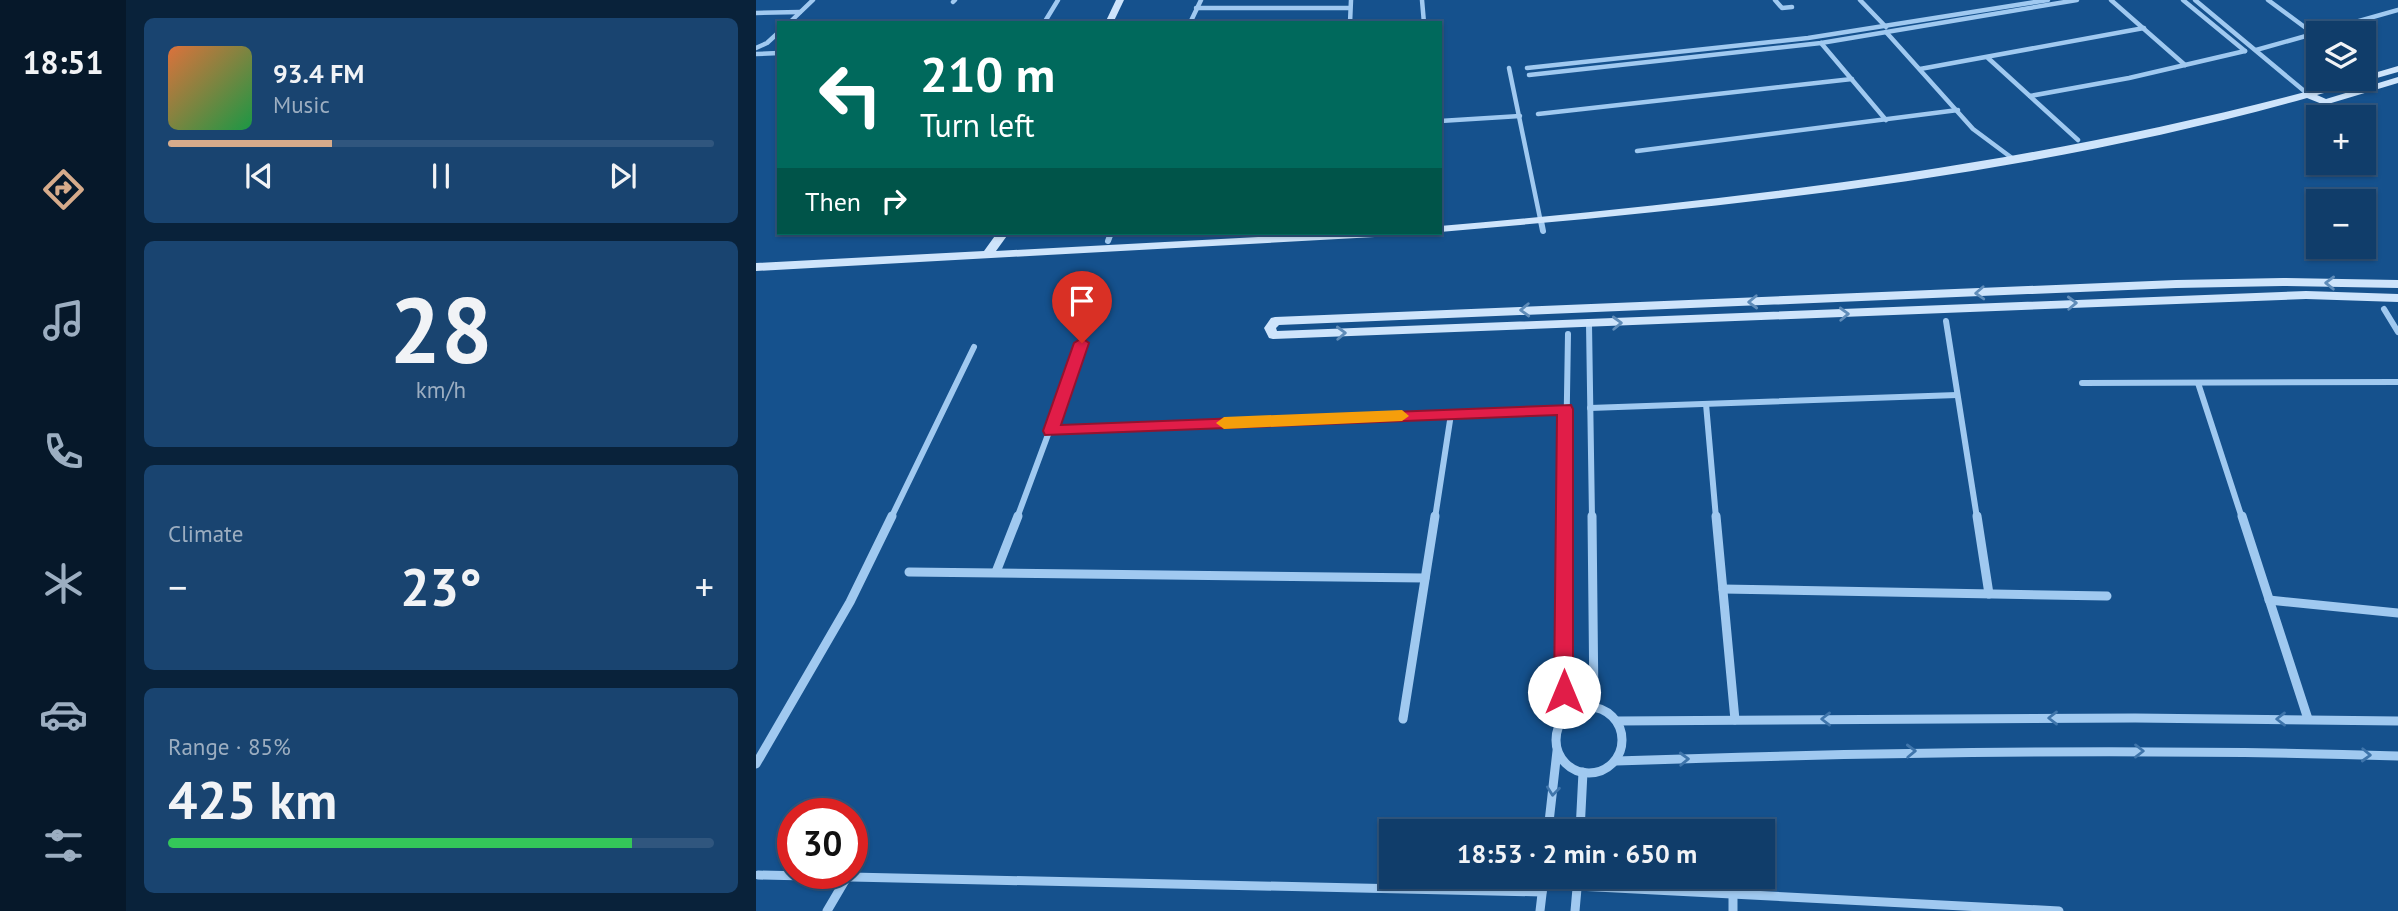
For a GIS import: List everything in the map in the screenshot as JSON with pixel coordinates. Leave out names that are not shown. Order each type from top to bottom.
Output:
[{"type":"street","points":[[791,21],[813,0]]},
{"type":"street","points":[[1045,21],[1058,0]]},
{"type":"street","points":[[1110,21],[1120,0]]},
{"type":"street","points":[[1191,21],[1200,0]]},
{"type":"street","points":[[1350,21],[1351,0]]},
{"type":"street","points":[[1422,0],[1424,21]]},
{"type":"street","points":[[1775,0],[1783,8],[1792,7],[1786,0]]},
{"type":"street","points":[[1860,0],[1978,133],[2012,158]]},
{"type":"street","points":[[1527,68],[1564,68],[1821,43],[2048,0]]},
{"type":"street","points":[[1529,75],[1564,68],[1886,30],[2077,0]]},
{"type":"street","points":[[2111,0],[2185,65]]},
{"type":"street","points":[[2030,96],[2245,51],[2183,0]]},
{"type":"street","points":[[2195,0],[2308,95],[2325,102],[2398,80]]},
{"type":"street","points":[[2268,0],[2306,27]]},
{"type":"street","points":[[1196,8],[1350,8]]},
{"type":"street","points":[[2360,21],[2398,10]]},
{"type":"street","points":[[756,13],[800,12]]},
{"type":"street","points":[[1920,69],[2144,28]]},
{"type":"street","points":[[756,48],[777,34]]},
{"type":"street","points":[[2256,50],[2306,36]]},
{"type":"street","points":[[1821,43],[1886,120]]},
{"type":"street","points":[[756,54],[777,53]]},
{"type":"street","points":[[1988,58],[2078,140]]},
{"type":"street","points":[[1509,68],[1542,226]]},
{"type":"street","points":[[1442,229],[1542,226],[1768,196],[2012,158],[2167,129],[2308,95],[2398,69]]},
{"type":"street","points":[[1538,114],[1852,79]]},
{"type":"street","points":[[1637,151],[1958,110]]},
{"type":"street","points":[[1442,121],[1520,116]]},
{"type":"street","points":[[988,254],[1002,235]]},
{"type":"street","points":[[1108,241],[1110,235]]},
{"type":"street","points":[[756,267],[1354,235]]},
{"type":"street","points":[[2234,283],[2230,289],[2241,298]]},
{"type":"street","points":[[2398,284],[2234,283],[1275,320],[1270,328],[1273,335],[2241,298],[2333,295],[2398,298]]},
{"type":"street","points":[[2209,284],[2221,291],[2222,299]]},
{"type":"street","points":[[1689,304],[1687,312],[1692,320]]},
{"type":"street","points":[[2384,309],[2398,332]]},
{"type":"street","points":[[1946,321],[1989,594]]},
{"type":"street","points":[[1589,324],[1594,707]]},
{"type":"street","points":[[1564,718],[1565,409],[1568,334]]},
{"type":"street","points":[[996,572],[1082,343]]},
{"type":"street","points":[[756,764],[850,602],[974,347]]},
{"type":"street","points":[[2082,383],[2398,382]]},
{"type":"street","points":[[2198,383],[2308,719]]},
{"type":"street","points":[[1590,408],[1957,395]]},
{"type":"street","points":[[1706,404],[1735,720]]},
{"type":"street","points":[[1051,431],[1565,409]]},
{"type":"street","points":[[1402,719],[1451,414]]},
{"type":"street","points":[[909,572],[1425,578]]},
{"type":"street","points":[[1723,589],[2107,596]]},
{"type":"street","points":[[2269,600],[2398,614]]},
{"type":"street","points":[[1549,819],[1557,751],[1556,730],[1564,718],[1574,710],[1594,707],[1607,712],[1621,728],[1623,745],[1616,761]]},
{"type":"street","points":[[1617,721],[2398,721]]},
{"type":"street","points":[[1557,751],[1567,765],[1583,772],[1601,771],[1616,761],[1920,751],[2291,752],[2398,756]]},
{"type":"street","points":[[1581,819],[1583,772]]},
{"type":"street","points":[[758,875],[777,875]]},
{"type":"street","points":[[868,877],[1542,891],[1540,911]]},
{"type":"street","points":[[827,911],[840,889]]},
{"type":"street","points":[[1575,911],[1577,889]]},
{"type":"street","points":[[1673,889],[1904,907],[2059,911]]},
{"type":"street","points":[[1733,894],[1733,911]]},
{"type":"slow traffic","points":[[1224,423],[1402,416]]},
{"type":"route","points":[[1082,343],[1051,431],[1565,409],[1564,692]]}]
